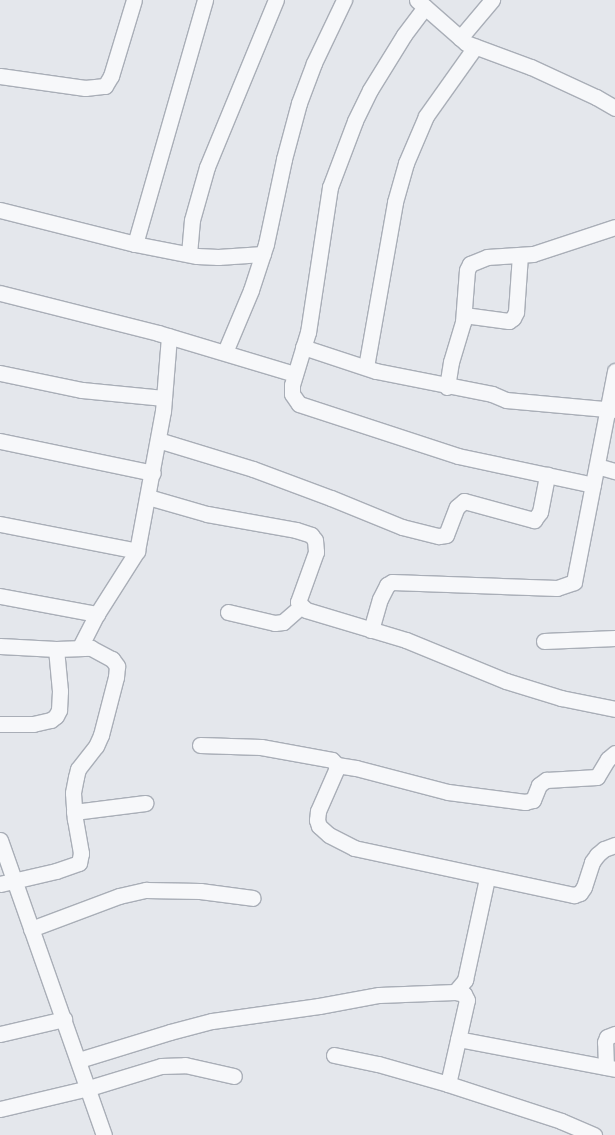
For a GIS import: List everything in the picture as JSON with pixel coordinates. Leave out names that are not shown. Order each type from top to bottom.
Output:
[{"type":"street","points":[[0,76],[85,88],[105,86],[111,76],[134,0]]},
{"type":"street","points":[[135,244],[205,0]]},
{"type":"street","points":[[189,254],[192,220],[207,167],[223,123],[276,0]]},
{"type":"street","points":[[225,352],[251,290],[263,254],[284,159],[299,103],[314,62],[344,0]]},
{"type":"street","points":[[460,38],[492,0]]},
{"type":"street","points":[[593,485],[458,456],[299,404],[292,394],[295,374],[303,347],[326,203],[335,172],[354,121],[370,90],[421,4],[460,38],[475,47],[531,67],[596,97],[615,108]]},
{"type":"street","points":[[366,367],[394,202],[406,163],[426,116],[475,47]]},
{"type":"street","points":[[0,210],[135,244],[189,254],[218,257],[263,254]]},
{"type":"street","points":[[447,387],[451,362],[464,314],[467,270],[470,264],[487,257],[533,254],[615,227]]},
{"type":"street","points":[[464,314],[509,321],[513,318],[516,312],[520,255]]},
{"type":"street","points":[[0,293],[169,336],[295,374]]},
{"type":"street","points":[[80,647],[97,614],[137,551],[158,440],[164,398],[169,336]]},
{"type":"street","points":[[303,347],[366,367],[447,387],[521,402],[612,409]]},
{"type":"street","points":[[371,630],[380,599],[388,585],[392,582],[557,588],[570,585],[576,577],[597,466],[612,409],[615,371]]},
{"type":"street","points":[[0,373],[82,390],[164,398]]},
{"type":"street","points":[[158,440],[271,475],[402,527],[439,536],[446,536],[457,507],[464,502],[534,520],[540,512],[547,475]]},
{"type":"street","points":[[0,441],[153,473]]},
{"type":"street","points":[[597,466],[615,471]]},
{"type":"street","points":[[148,497],[207,514],[296,530],[311,535],[316,552],[314,565],[298,598],[300,607]]},
{"type":"street","points":[[0,524],[137,551]]},
{"type":"street","points":[[0,596],[97,614]]},
{"type":"street","points":[[300,607],[315,614],[406,640],[506,681],[561,698],[615,709]]},
{"type":"street","points":[[228,612],[275,623],[283,622],[300,607]]},
{"type":"street","points":[[544,641],[615,638]]},
{"type":"street","points":[[0,646],[56,649],[80,647],[99,651],[112,659],[117,666],[101,736],[96,746],[78,769],[74,793],[74,812],[81,853],[79,863],[56,871],[7,882]]},
{"type":"street","points":[[0,724],[33,724],[52,720],[56,716],[59,710],[60,691],[56,649]]},
{"type":"street","points":[[200,745],[269,748],[326,758],[332,760],[337,765],[356,768],[448,792],[525,802],[533,800],[539,785],[546,780],[597,777],[608,759],[615,753]]},
{"type":"street","points":[[337,765],[335,775],[318,811],[319,826],[329,835],[354,848],[487,878],[574,895],[580,893],[584,887],[592,862],[597,854],[604,848],[615,845]]},
{"type":"street","points":[[74,812],[145,803]]},
{"type":"street","points":[[0,840],[7,882],[32,929],[104,1135]]},
{"type":"street","points":[[455,992],[465,980],[487,878]]},
{"type":"street","points":[[32,929],[119,896],[146,890],[200,891],[253,898]]},
{"type":"street","points":[[79,1060],[212,1021],[319,1006],[379,995],[455,992],[464,994],[467,1000],[448,1084]]},
{"type":"street","points":[[0,1034],[64,1019]]},
{"type":"street","points":[[458,1039],[610,1068],[605,1042],[607,1037],[615,1034]]},
{"type":"street","points":[[334,1055],[378,1064],[448,1084],[561,1121],[594,1135]]},
{"type":"street","points":[[0,1109],[89,1088],[173,1064],[234,1076]]}]
